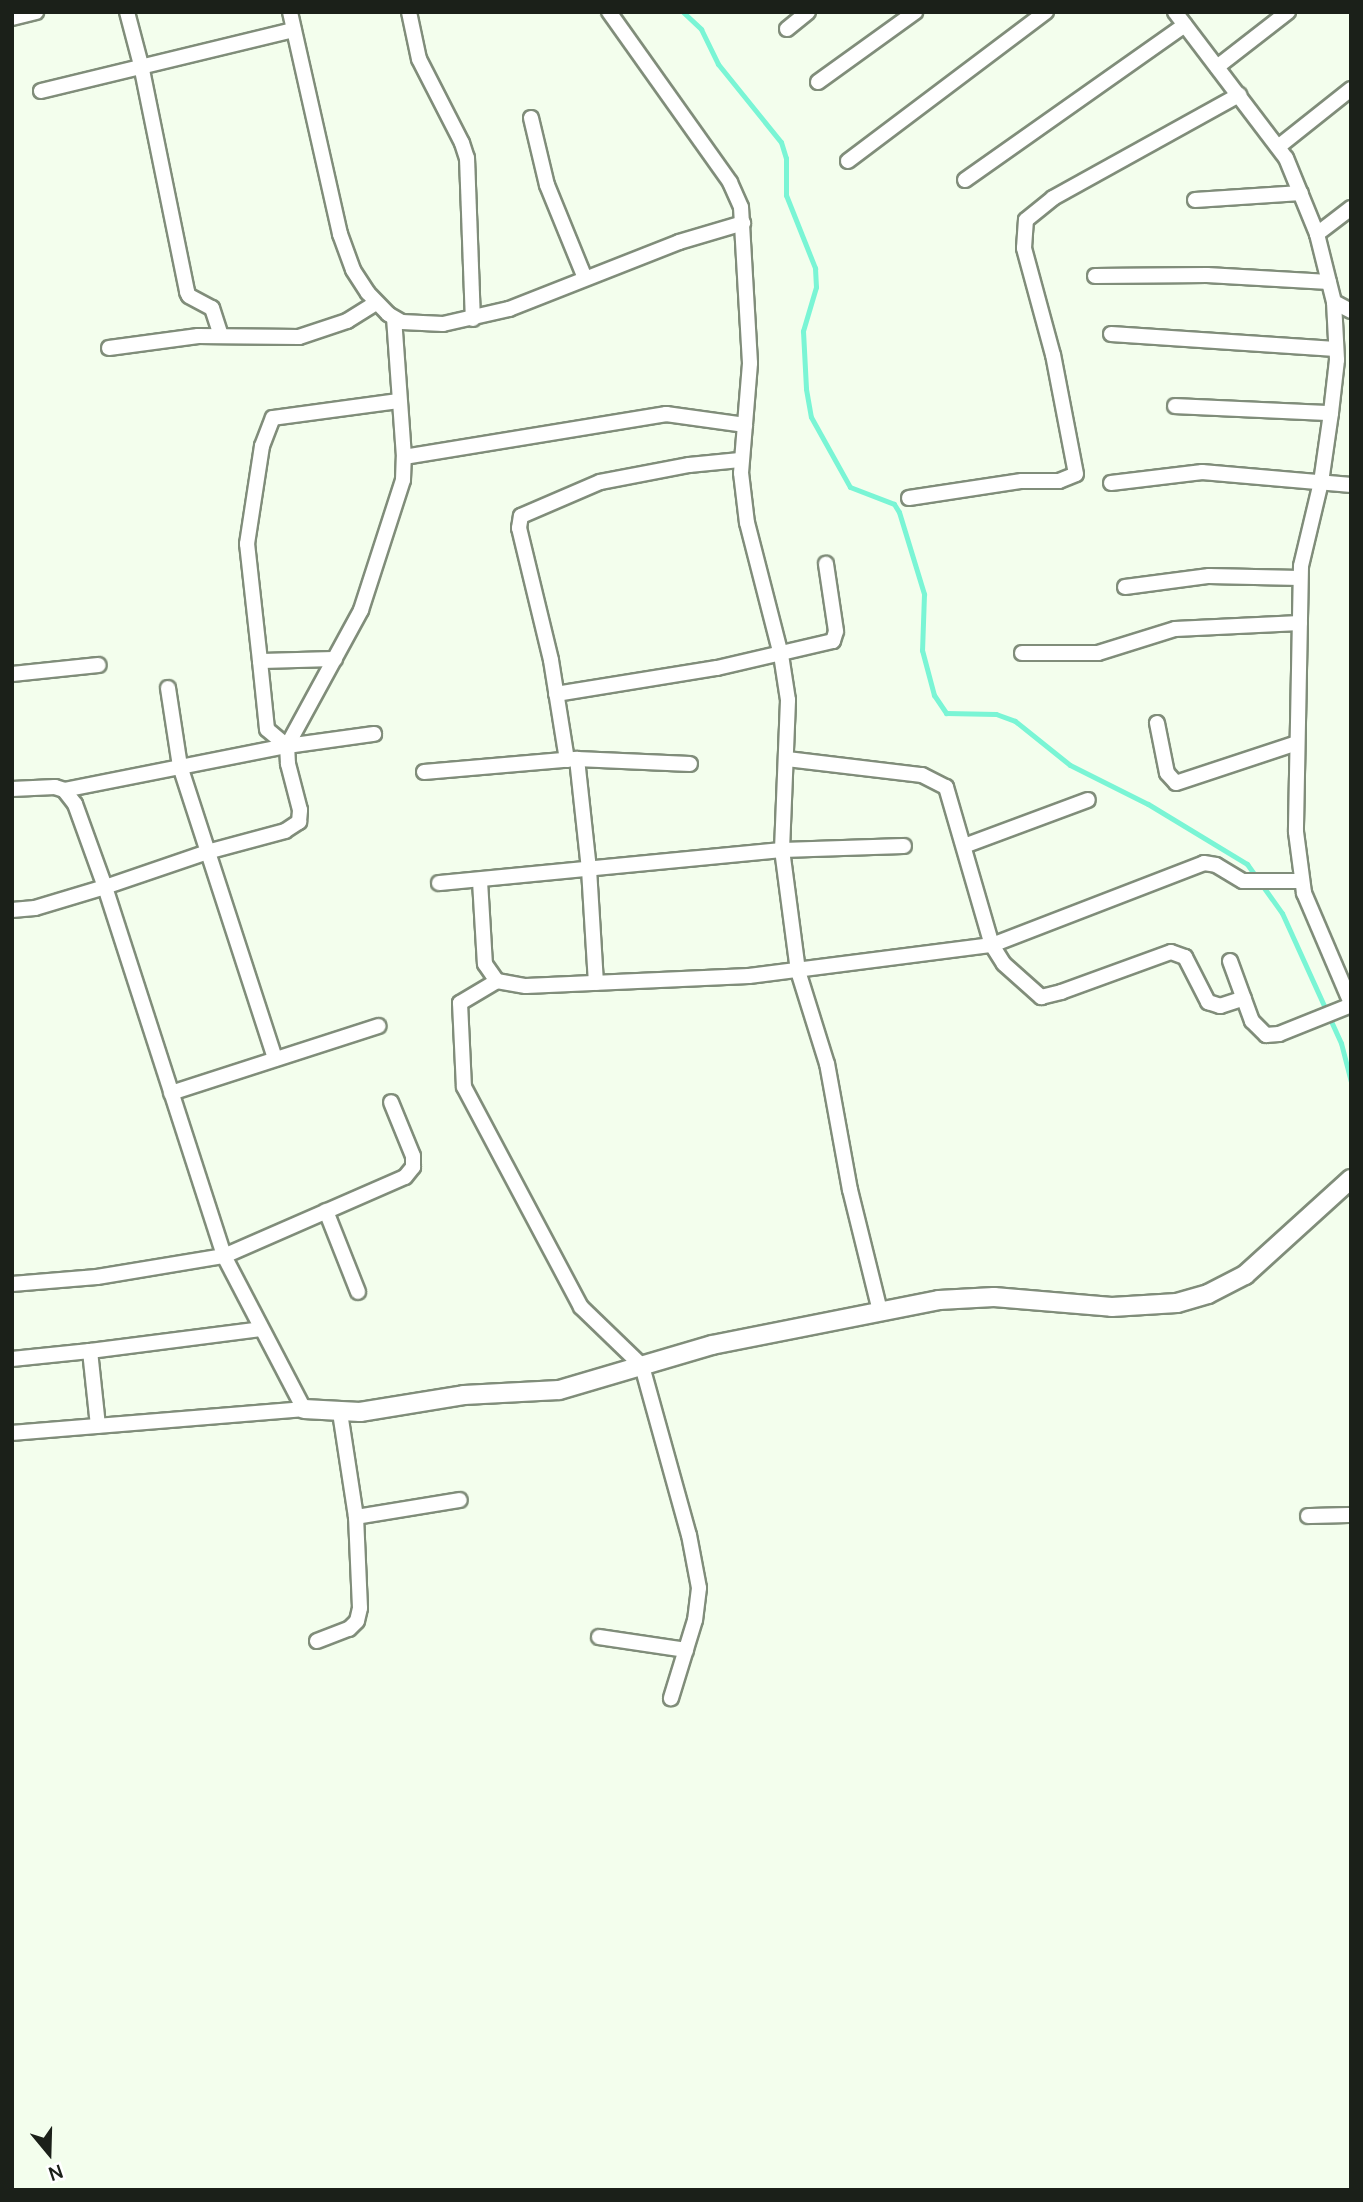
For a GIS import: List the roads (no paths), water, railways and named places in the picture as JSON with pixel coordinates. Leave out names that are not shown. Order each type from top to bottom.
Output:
[{"type":"street","points":[[12,18],[36,12]]},
{"type":"street","points":[[127,12],[141,65],[187,292],[189,296],[212,308],[221,335]]},
{"type":"street","points":[[290,12],[340,234],[354,270],[376,303],[394,318],[425,326],[472,319],[509,309],[679,242],[743,223]]},
{"type":"street","points":[[409,12],[419,59],[466,152],[472,319]]},
{"type":"street","points":[[609,12],[734,189],[741,207],[750,363],[746,425],[740,460],[749,533],[780,655],[788,700],[782,850],[798,971],[827,1064],[850,1190],[880,1311]]},
{"type":"street","points":[[787,29],[808,12]]},
{"type":"street","points":[[818,82],[915,12]]},
{"type":"street","points":[[848,161],[1046,12]]},
{"type":"street","points":[[1175,12],[1278,147],[1301,193],[1317,234],[1334,302],[1336,349],[1331,413],[1321,482],[1300,578],[1296,832],[1302,881],[1320,933],[1351,1004],[1279,1034],[1266,1035],[1252,1021],[1230,961]]},
{"type":"street","points":[[1217,67],[1289,12]]},
{"type":"street","points":[[965,180],[1185,24]]},
{"type":"street","points":[[41,92],[141,65],[294,30]]},
{"type":"street","points":[[1278,147],[1351,89]]},
{"type":"street","points":[[909,498],[1022,481],[1059,481],[1076,474],[1053,355],[1024,248],[1026,220],[1053,198],[1239,95]]},
{"type":"street","points":[[531,118],[547,185],[584,278]]},
{"type":"street","points":[[1195,200],[1301,193]]},
{"type":"street","points":[[1317,234],[1351,208]]},
{"type":"street","points":[[1095,276],[1207,275],[1329,282]]},
{"type":"street","points":[[1334,302],[1351,310]]},
{"type":"street","points":[[109,348],[221,335],[299,337],[347,321],[376,303]]},
{"type":"street","points":[[12,910],[35,908],[105,887],[207,852],[285,831],[299,822],[300,810],[288,764],[287,746],[361,610],[400,489],[404,457],[394,318]]},
{"type":"street","points":[[1111,334],[1336,349]]},
{"type":"street","points":[[287,746],[267,729],[247,544],[262,446],[273,418],[399,401]]},
{"type":"street","points":[[1175,406],[1331,413]]},
{"type":"street","points":[[404,457],[666,414],[746,425]]},
{"type":"street","points":[[596,983],[589,869],[572,760],[538,601],[519,528],[521,516],[600,482],[678,467],[740,460]]},
{"type":"street","points":[[1111,483],[1202,472],[1351,485]]},
{"type":"street","points":[[556,694],[780,655],[827,644],[836,637],[826,564]]},
{"type":"street","points":[[1125,587],[1209,576],[1300,578]]},
{"type":"street","points":[[1022,653],[1098,653],[1175,629],[1300,623]]},
{"type":"street","points":[[260,661],[335,659]]},
{"type":"street","points":[[12,674],[99,665]]},
{"type":"street","points":[[168,688],[180,766],[275,1059]]},
{"type":"street","points":[[1157,723],[1167,774],[1176,783],[1297,743]]},
{"type":"street","points":[[12,789],[41,786],[64,790],[287,746],[374,734]]},
{"type":"street","points":[[787,759],[931,777],[946,787],[992,946],[1004,964],[1041,996],[1061,992],[1171,952],[1185,957],[1208,1002],[1220,1006],[1244,998]]},
{"type":"street","points":[[424,772],[572,760],[690,764]]},
{"type":"street","points":[[64,790],[75,804],[86,830],[224,1256],[304,1409]]},
{"type":"street","points":[[964,846],[1088,800]]},
{"type":"street","points":[[439,883],[782,850],[904,846]]},
{"type":"street","points":[[671,1698],[698,1606],[697,1571],[642,1366],[581,1307],[464,1087],[460,1003],[497,981],[526,986],[798,971],[992,946],[1197,864],[1210,863],[1233,877],[1251,882],[1302,881]]},
{"type":"street","points":[[480,881],[485,964],[497,981]]},
{"type":"street","points":[[170,1093],[378,1026]]},
{"type":"street","points":[[12,1284],[97,1277],[224,1256],[410,1172],[413,1156],[391,1102]]},
{"type":"street","points":[[12,1433],[304,1409],[340,1412],[464,1395],[559,1390],[712,1345],[939,1300],[994,1297],[1112,1307],[1177,1303],[1208,1294],[1245,1275],[1351,1179]]},
{"type":"street","points":[[326,1211],[358,1292]]},
{"type":"street","points":[[12,1359],[261,1329]]},
{"type":"street","points":[[90,1351],[98,1426]]},
{"type":"street","points":[[317,1641],[336,1636],[357,1621],[360,1582],[356,1517],[340,1412]]},
{"type":"street","points":[[356,1517],[460,1500]]},
{"type":"street","points":[[1308,1516],[1351,1515]]},
{"type":"street","points":[[599,1637],[686,1650]]},
{"type":"waterway","points":[[683,12],[701,29],[718,64],[781,142],[786,158],[786,195],[815,268],[816,287],[803,331],[806,389],[811,417],[850,487],[894,504],[899,512],[924,594],[922,650],[934,695],[946,713],[996,714],[1015,721],[1070,765],[1148,804],[1247,864],[1282,913],[1341,1043],[1351,1082]]}]
